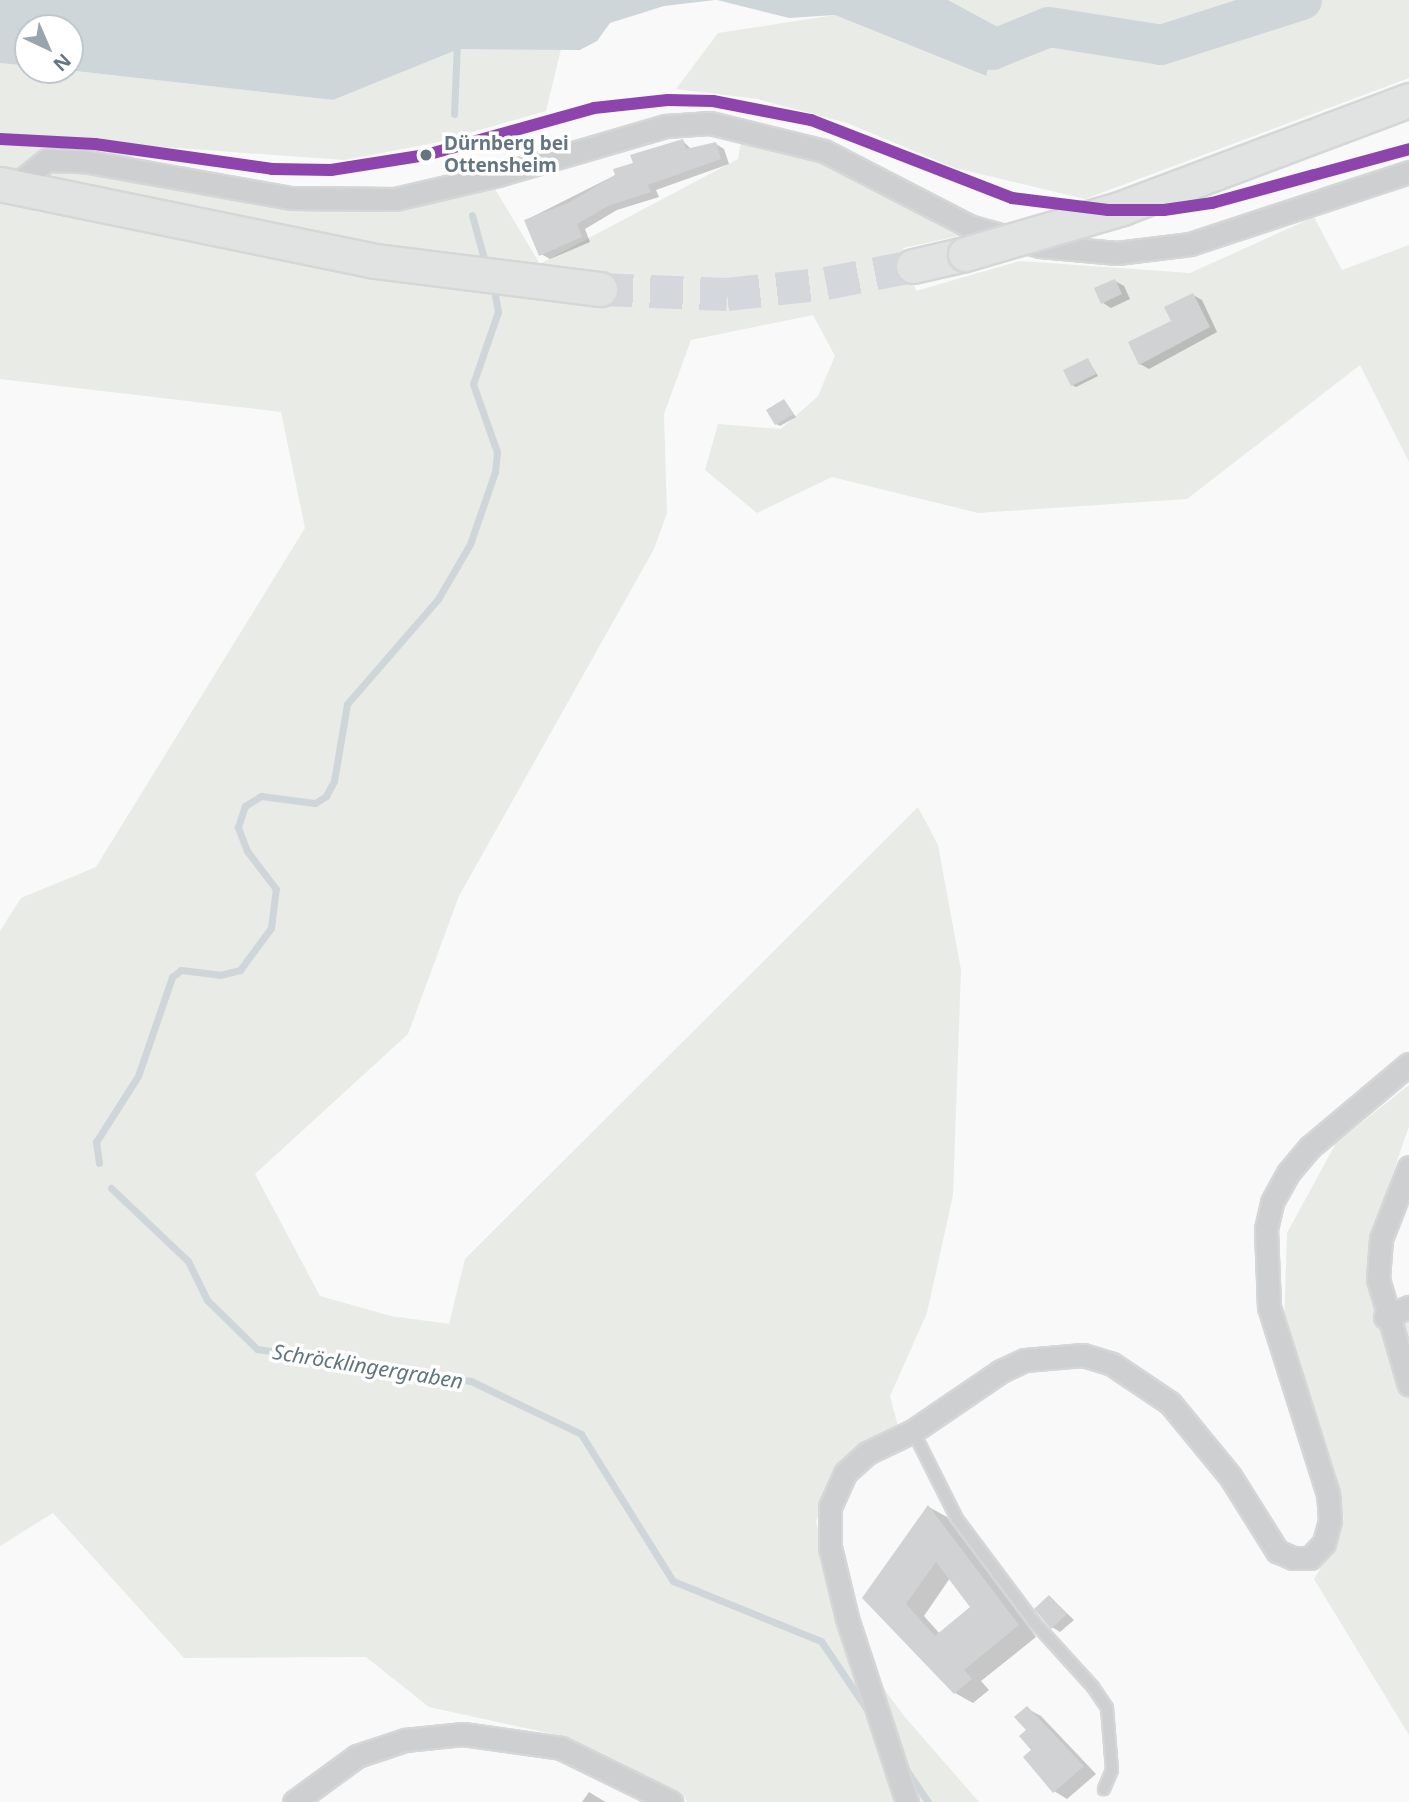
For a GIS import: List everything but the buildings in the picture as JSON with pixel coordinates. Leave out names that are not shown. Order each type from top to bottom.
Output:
[{"type":"main road","points":[[913,266],[965,254],[1122,208],[1409,100]]},
{"type":"main road","points":[[6,185],[443,272],[600,289]]},
{"type":"street","points":[[6,185],[47,160],[59,160],[152,170],[291,198],[396,199],[435,191],[666,126],[710,123],[824,151],[969,226],[1040,246],[1117,253],[1190,244],[1409,172]]},
{"type":"street","points":[[907,1802],[847,1618],[827,1525],[845,1473],[867,1453],[913,1431],[974,1388],[1025,1360],[1060,1354],[1112,1364],[1171,1403],[1202,1437],[1277,1550],[1293,1558],[1310,1558],[1324,1543],[1330,1520],[1328,1494],[1269,1307],[1266,1229],[1278,1193],[1310,1147],[1409,1064]]},
{"type":"street","points":[[1409,1167],[1381,1238],[1378,1279],[1385,1317],[1409,1384]]},
{"type":"street","points":[[1385,1317],[1409,1307]]},
{"type":"street","points":[[294,1802],[336,1768],[369,1752],[405,1740],[463,1734],[561,1748],[671,1802]]},
{"type":"lane","points":[[913,1431],[957,1519],[1034,1622],[1093,1687],[1107,1709],[1112,1770],[1104,1788]]},
{"type":"shaded area","points":[[0,0],[715,0],[664,6],[610,23],[597,41],[580,50],[459,49],[333,100],[84,72],[84,14],[14,14],[14,64],[0,63]]},
{"type":"shaded area","points":[[717,0],[948,0],[998,27],[986,76],[835,15],[789,18]]},
{"type":"shaded area","points":[[948,0],[1409,0],[1409,78],[1085,199],[955,168],[847,123],[757,99],[676,89],[718,33],[835,15],[985,76],[998,27]]},
{"type":"shaded area","points":[[459,49],[561,49],[546,111],[434,143],[344,160],[135,145],[128,174],[312,211],[399,209],[495,189],[540,264],[738,159],[742,136],[824,159],[867,178],[963,235],[903,248],[916,291],[1020,261],[1190,273],[1314,217],[1342,270],[1409,245],[1409,462],[1360,365],[1187,499],[978,513],[832,477],[757,513],[705,470],[718,424],[781,429],[818,396],[835,356],[813,315],[691,340],[664,414],[667,513],[654,549],[459,896],[408,1034],[255,1174],[320,1296],[391,1316],[449,1324],[465,1259],[918,807],[938,845],[961,970],[953,1195],[927,1313],[890,1396],[898,1426],[856,1450],[833,1471],[816,1522],[849,1642],[904,1716],[979,1802],[687,1802],[682,1793],[566,1737],[429,1707],[366,1657],[184,1658],[53,1513],[0,1546],[0,931],[21,898],[96,867],[305,528],[281,412],[0,379],[0,63],[14,64],[14,84],[84,84],[84,72],[333,100]]},
{"type":"shaded area","points":[[1409,1085],[1409,1126],[1378,1217],[1375,1324],[1409,1311],[1409,1735],[1314,1579],[1335,1545],[1344,1519],[1284,1328],[1287,1233],[1336,1143]]},
{"type":"waterway","points":[[882,0],[992,50],[1049,27],[1161,45],[1302,0]]},
{"type":"waterway","name":"Schröcklingergraben","points":[[454,114],[457,42]]},
{"type":"waterway","name":"Schröcklingergraben","points":[[472,215],[486,266]]},
{"type":"waterway","name":"Schröcklingergraben","points":[[99,1163],[96,1142],[138,1076],[172,977],[181,970],[220,975],[240,970],[271,928],[276,889],[247,851],[238,827],[245,806],[261,796],[315,803],[326,796],[334,781],[347,704],[438,599],[470,544],[495,472],[497,452],[473,384],[498,312],[493,284]]},
{"type":"waterway","name":"Schröcklingergraben","points":[[111,1188],[188,1261],[207,1300],[257,1349],[471,1381],[581,1434],[673,1581],[821,1641],[870,1714]]},
{"type":"waterway","name":"Schröcklingergraben","points":[[903,1765],[928,1802]]},
{"type":"tunnel","points":[[600,289],[727,294],[826,283],[913,266]]},
{"type":"transit line","points":[[0,139],[95,144],[272,169],[331,170],[426,155],[594,108],[668,100],[713,101],[811,120],[1012,198],[1108,210],[1164,210],[1212,203],[1409,149]]},
{"type":"place","name":"Dürnberg bei Ottensheim","points":[[426,155]]}]
